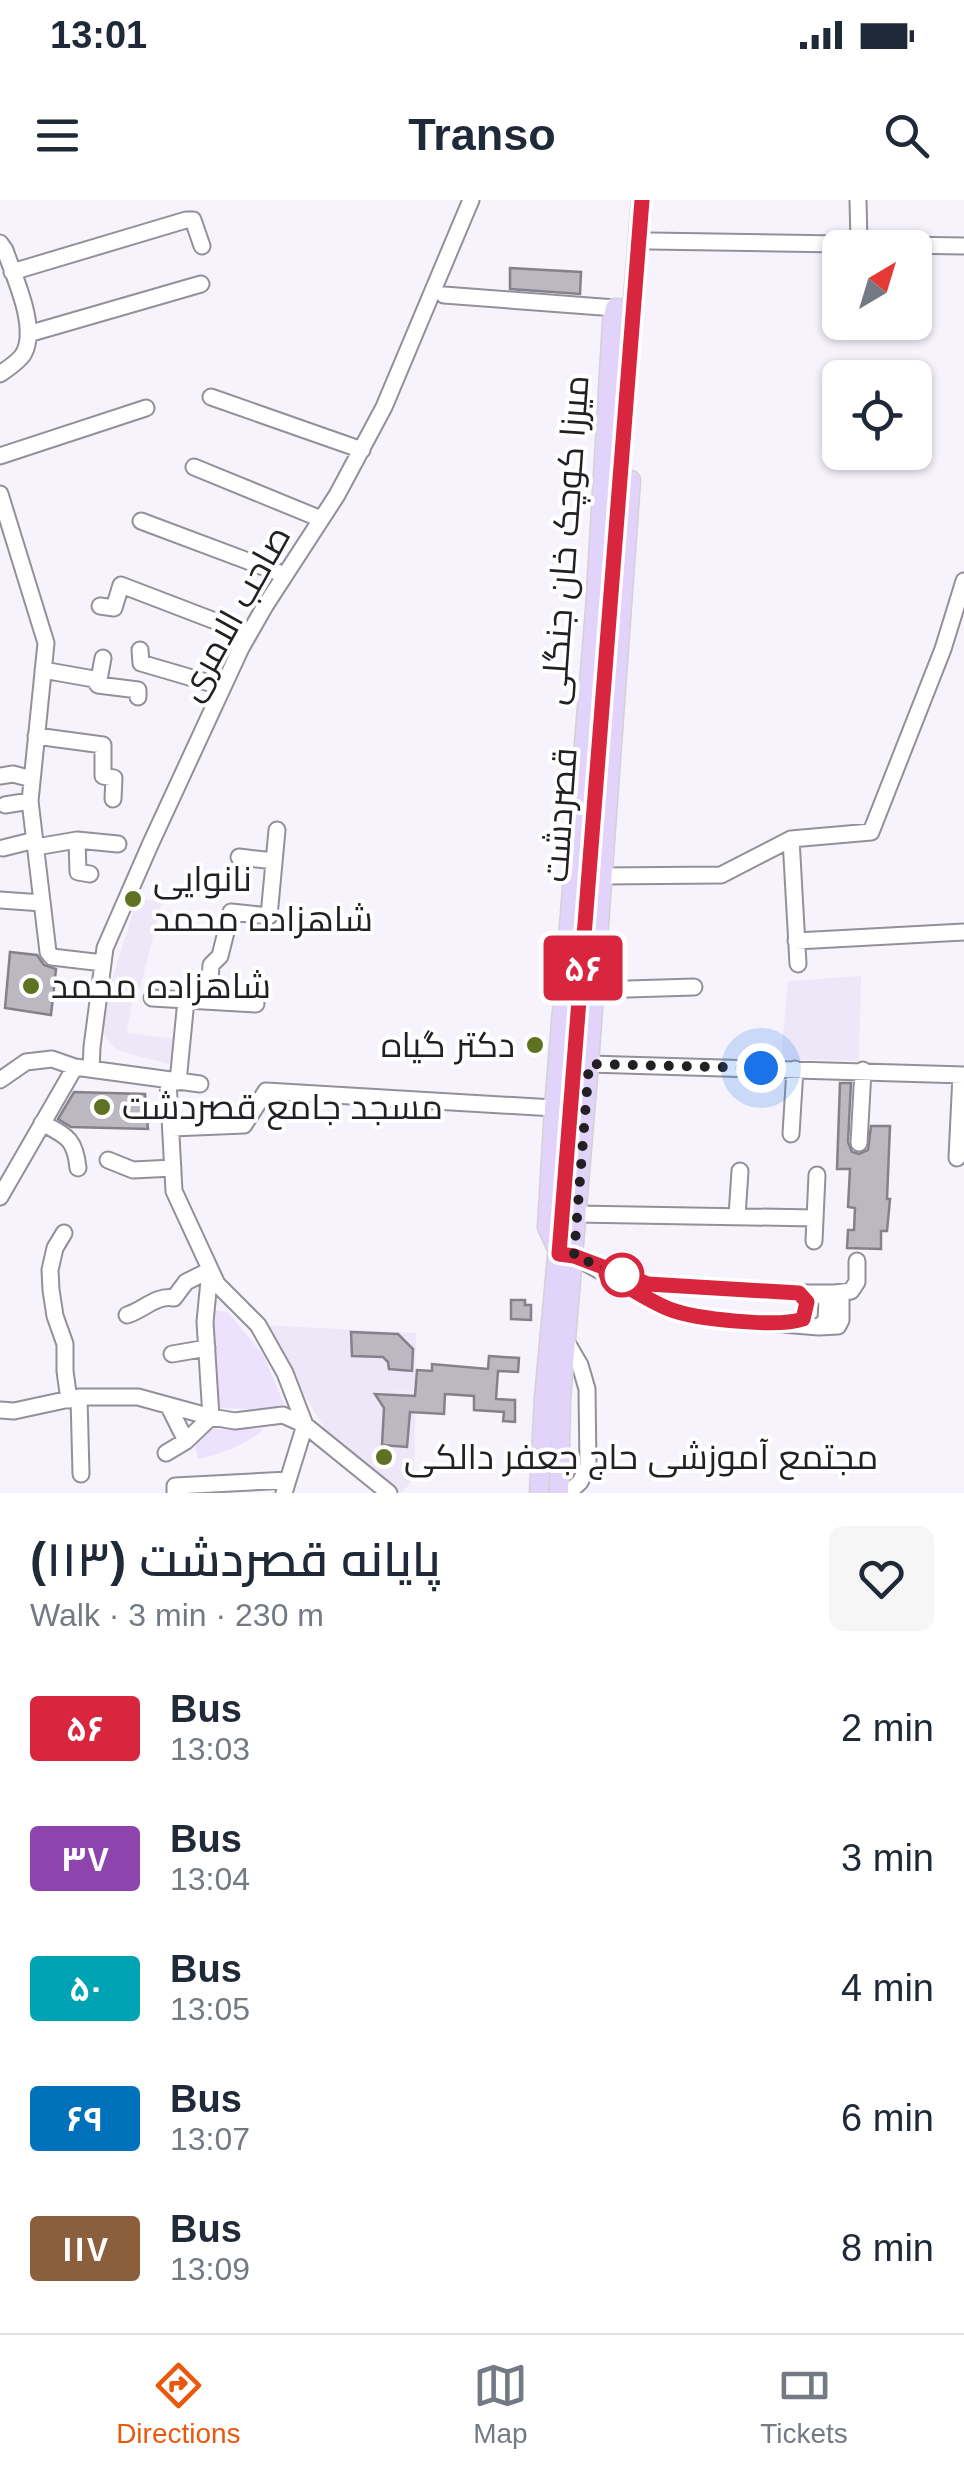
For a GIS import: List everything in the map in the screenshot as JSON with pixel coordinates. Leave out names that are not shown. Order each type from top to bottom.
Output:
[{"type":"main road","name":"قصردشت","points":[[588,989],[590,746],[624,308],[642,200]]},
{"type":"main road","name":"قصردشت","points":[[559,1493],[566,1255],[588,989],[602,876],[652,200]]},
{"type":"main road","name":"میرزا کوچک خان جنگلی","points":[[566,1255],[547,1227],[554,1108],[590,746]]},
{"type":"main road","name":"قصردشت","points":[[539,1493],[544,1398],[566,1255]]},
{"type":"street","name":"صاحب الامری","points":[[2,1191],[42,1124],[83,1068],[92,1047],[105,948],[144,857],[249,634],[384,408],[471,200]]},
{"type":"street","points":[[858,200],[859,230]]},
{"type":"street","points":[[12,272],[186,220],[193,220],[202,246]]},
{"type":"street","points":[[650,240],[822,242]]},
{"type":"street","points":[[0,243],[25,311],[28,334],[24,355],[0,374]]},
{"type":"street","points":[[932,245],[964,246]]},
{"type":"street","points":[[28,334],[201,284]]},
{"type":"street","points":[[444,296],[624,308]]},
{"type":"street","points":[[211,396],[362,450]]},
{"type":"street","points":[[0,456],[146,408]]},
{"type":"street","points":[[194,467],[321,519]]},
{"type":"street","points":[[1,503],[46,643],[36,736],[36,782],[30,801],[48,952],[52,956],[103,963]]},
{"type":"street","points":[[142,521],[285,576]]},
{"type":"street","points":[[602,876],[720,875],[791,840],[871,832],[944,649],[964,581]]},
{"type":"street","points":[[100,606],[114,608],[122,586],[249,634]]},
{"type":"street","points":[[140,650],[141,664],[223,687]]},
{"type":"street","points":[[98,684],[102,658]]},
{"type":"street","points":[[43,670],[138,690],[138,697]]},
{"type":"street","points":[[36,736],[103,745],[103,776],[114,778],[112,798]]},
{"type":"street","points":[[0,776],[13,774],[36,782]]},
{"type":"street","points":[[6,805],[30,801]]},
{"type":"street","points":[[209,1001],[212,965],[220,956],[231,912],[270,916],[277,830]]},
{"type":"street","points":[[78,840],[78,872],[90,874]]},
{"type":"street","points":[[3,848],[78,840],[118,844]]},
{"type":"street","points":[[791,840],[798,964]]},
{"type":"street","points":[[240,858],[274,861]]},
{"type":"street","points":[[0,900],[42,904]]},
{"type":"street","points":[[796,940],[964,932]]},
{"type":"street","points":[[588,989],[694,987]]},
{"type":"street","points":[[152,998],[256,1004]]},
{"type":"street","points":[[175,1493],[175,1486],[286,1486],[305,1425],[258,1326],[217,1284],[174,1190],[173,1081],[186,1000]]},
{"type":"street","points":[[0,1080],[26,1062],[52,1059],[83,1068],[200,1084]]},
{"type":"street","points":[[582,1063],[963,1075],[957,1158]]},
{"type":"street","points":[[791,1134],[795,1069]]},
{"type":"street","points":[[859,1144],[864,1070]]},
{"type":"street","points":[[172,1128],[244,1125],[266,1091],[554,1108]]},
{"type":"street","points":[[42,1124],[67,1136],[76,1150],[78,1168]]},
{"type":"street","points":[[108,1160],[133,1170],[173,1168]]},
{"type":"street","points":[[736,1216],[740,1171]]},
{"type":"street","points":[[814,1241],[817,1175]]},
{"type":"street","points":[[569,1214],[815,1218]]},
{"type":"street","points":[[64,1232],[50,1270],[51,1290],[54,1316],[65,1344],[64,1371],[74,1398],[81,1474]]},
{"type":"street","points":[[566,1255],[648,1284],[799,1293],[851,1290],[857,1282],[857,1260]]},
{"type":"street","points":[[566,1255],[671,1310],[718,1319],[838,1326],[841,1298],[828,1293]]},
{"type":"street","points":[[127,1315],[157,1298],[174,1298],[186,1282],[210,1270]]},
{"type":"street","points":[[166,1453],[186,1441],[211,1417],[205,1322],[210,1270]]},
{"type":"street","points":[[790,1324],[803,1319],[806,1311],[807,1302],[799,1293]]},
{"type":"street","points":[[566,1341],[580,1365],[587,1389],[588,1466],[580,1482],[568,1493]]},
{"type":"street","points":[[172,1354],[207,1348]]},
{"type":"street","points":[[0,1410],[14,1411],[74,1398],[138,1397],[236,1421],[283,1416],[305,1425],[389,1493]]},
{"type":"street","points":[[168,1405],[186,1441]]},
{"type":"shaded area","points":[[137,899],[162,901],[140,989],[134,988],[127,1033],[176,1039],[172,1065],[123,1052],[106,1038],[101,1026]]},
{"type":"shaded area","points":[[861,976],[859,1061],[781,1059],[788,981]]},
{"type":"shaded area","points":[[215,1310],[228,1312],[264,1356],[284,1404],[265,1410],[221,1408],[213,1394],[209,1319]]},
{"type":"shaded area","points":[[263,1325],[416,1333],[415,1392],[383,1391],[416,1393],[414,1475],[401,1493],[330,1438]]},
{"type":"shaded area","points":[[201,1429],[264,1429],[233,1448],[198,1459],[194,1438]]},
{"type":"building","points":[[510,268],[581,272],[580,294],[510,289]]},
{"type":"building","name":"شاهزاده محمد","points":[[10,952],[37,955],[44,965],[56,969],[51,1015],[5,1008]]},
{"type":"building","points":[[840,1083],[851,1083],[848,1142],[852,1152],[868,1150],[871,1126],[890,1126],[890,1199],[887,1231],[881,1231],[881,1249],[847,1248],[848,1230],[854,1230],[855,1208],[848,1207],[850,1169],[837,1169]]},
{"type":"building","name":"مسجد جامع قصردشت","points":[[74,1092],[145,1094],[148,1129],[71,1127],[58,1119]]},
{"type":"building","points":[[511,1300],[525,1300],[525,1305],[531,1305],[531,1320],[511,1319]]},
{"type":"building","points":[[351,1332],[398,1334],[413,1349],[412,1371],[389,1369],[383,1357],[352,1356]]},
{"type":"building","points":[[489,1356],[519,1358],[518,1372],[498,1371],[496,1399],[515,1400],[515,1422],[503,1421],[504,1412],[474,1410],[474,1396],[445,1394],[444,1414],[410,1412],[407,1447],[382,1445],[384,1408],[375,1394],[415,1396],[417,1370],[432,1371],[432,1364],[488,1369]]},
{"type":"bus line","name":"۵۶","points":[[606,1274],[671,1310],[718,1319],[790,1324],[803,1319],[806,1311],[807,1302],[799,1293],[648,1284],[559,1254],[642,200]]},
{"type":"place","name":"نانوایی شاهزاده محمد","points":[[133,899]]},
{"type":"place","name":"شاهزاده محمد","points":[[31,986]]},
{"type":"place","name":"دکتر گیاه","points":[[535,1045]]},
{"type":"place","name":"مسجد جامع قصردشت","points":[[102,1107]]},
{"type":"place","name":"مجتمع آموزشی حاج جعفر دالکی","points":[[384,1457]]},
{"type":"route","points":[[622,1275],[574,1256],[589,1064],[761,1068]]}]
